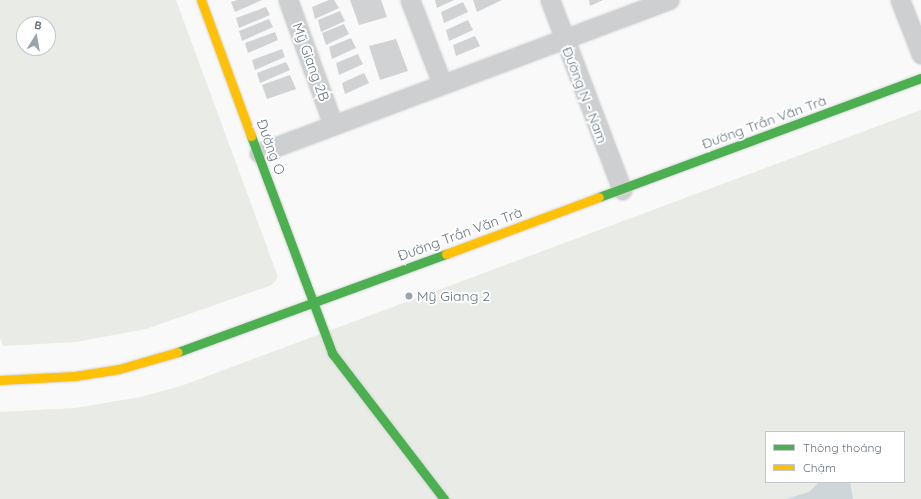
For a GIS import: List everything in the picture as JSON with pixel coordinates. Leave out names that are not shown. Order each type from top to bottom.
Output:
[{"type":"main road","name":"Đường O","points":[[201,0],[259,152],[332,353],[444,499]]},
{"type":"main road","name":"Đường Trần Văn Trà","points":[[0,380],[75,376],[142,364],[314,303],[622,190],[921,78]]},
{"type":"street","name":"Mỹ Giang 2B","points":[[288,0],[334,125]]},
{"type":"street","points":[[410,0],[442,84]]},
{"type":"street","name":"Đường N - Nam","points":[[550,0],[622,190]]},
{"type":"street","points":[[259,152],[669,0]]},
{"type":"street","points":[[900,0],[921,54]]},
{"type":"shaded area","points":[[0,0],[176,0],[278,277],[272,285],[146,329],[76,342],[3,346],[0,338]]},
{"type":"shaded area","points":[[921,110],[921,499],[0,499],[0,412],[75,408],[140,397],[181,386]]},
{"type":"shaded area","points":[[818,483],[850,483],[853,499],[786,499],[809,492]]},
{"type":"building","points":[[237,0],[262,0],[235,12],[231,2]]},
{"type":"building","points":[[329,0],[334,0],[339,8],[315,19],[312,7]]},
{"type":"building","points":[[350,0],[381,0],[387,17],[359,25]]},
{"type":"building","points":[[435,0],[454,0],[437,8]]},
{"type":"building","points":[[473,0],[502,0],[477,12]]},
{"type":"building","points":[[589,0],[603,0],[590,6]]},
{"type":"building","points":[[463,2],[468,12],[444,23],[441,12]]},
{"type":"building","points":[[266,7],[270,15],[239,28],[236,18]]},
{"type":"building","points":[[340,11],[345,21],[321,32],[318,20]]},
{"type":"building","points":[[269,19],[273,27],[242,41],[239,31]]},
{"type":"building","points":[[468,20],[473,30],[449,41],[446,30]]},
{"type":"building","points":[[344,24],[349,34],[326,45],[322,33]]},
{"type":"building","points":[[275,32],[278,40],[248,53],[245,43]]},
{"type":"building","points":[[475,36],[480,46],[456,56],[453,45]]},
{"type":"building","points":[[351,38],[356,48],[332,59],[329,47]]},
{"type":"building","points":[[396,39],[408,71],[380,80],[369,46]]},
{"type":"building","points":[[282,49],[285,57],[255,70],[252,60]]},
{"type":"building","points":[[358,54],[363,64],[339,75],[336,63]]},
{"type":"building","points":[[286,62],[290,70],[260,83],[257,73]]},
{"type":"building","points":[[364,73],[369,83],[345,94],[342,83]]},
{"type":"building","points":[[290,75],[296,89],[267,99],[262,85]]},
{"type":"traffic: fast","points":[[599,197],[921,78]]},
{"type":"traffic: fast","points":[[251,136],[332,353],[444,499]]},
{"type":"traffic: fast","points":[[178,352],[446,254]]},
{"type":"traffic: slow","points":[[201,0],[251,136]]},
{"type":"traffic: slow","points":[[446,254],[599,197]]},
{"type":"traffic: slow","points":[[0,380],[75,376],[119,369],[178,352]]},
{"type":"place","name":"Mỹ Giang 2","points":[[409,296]]}]
